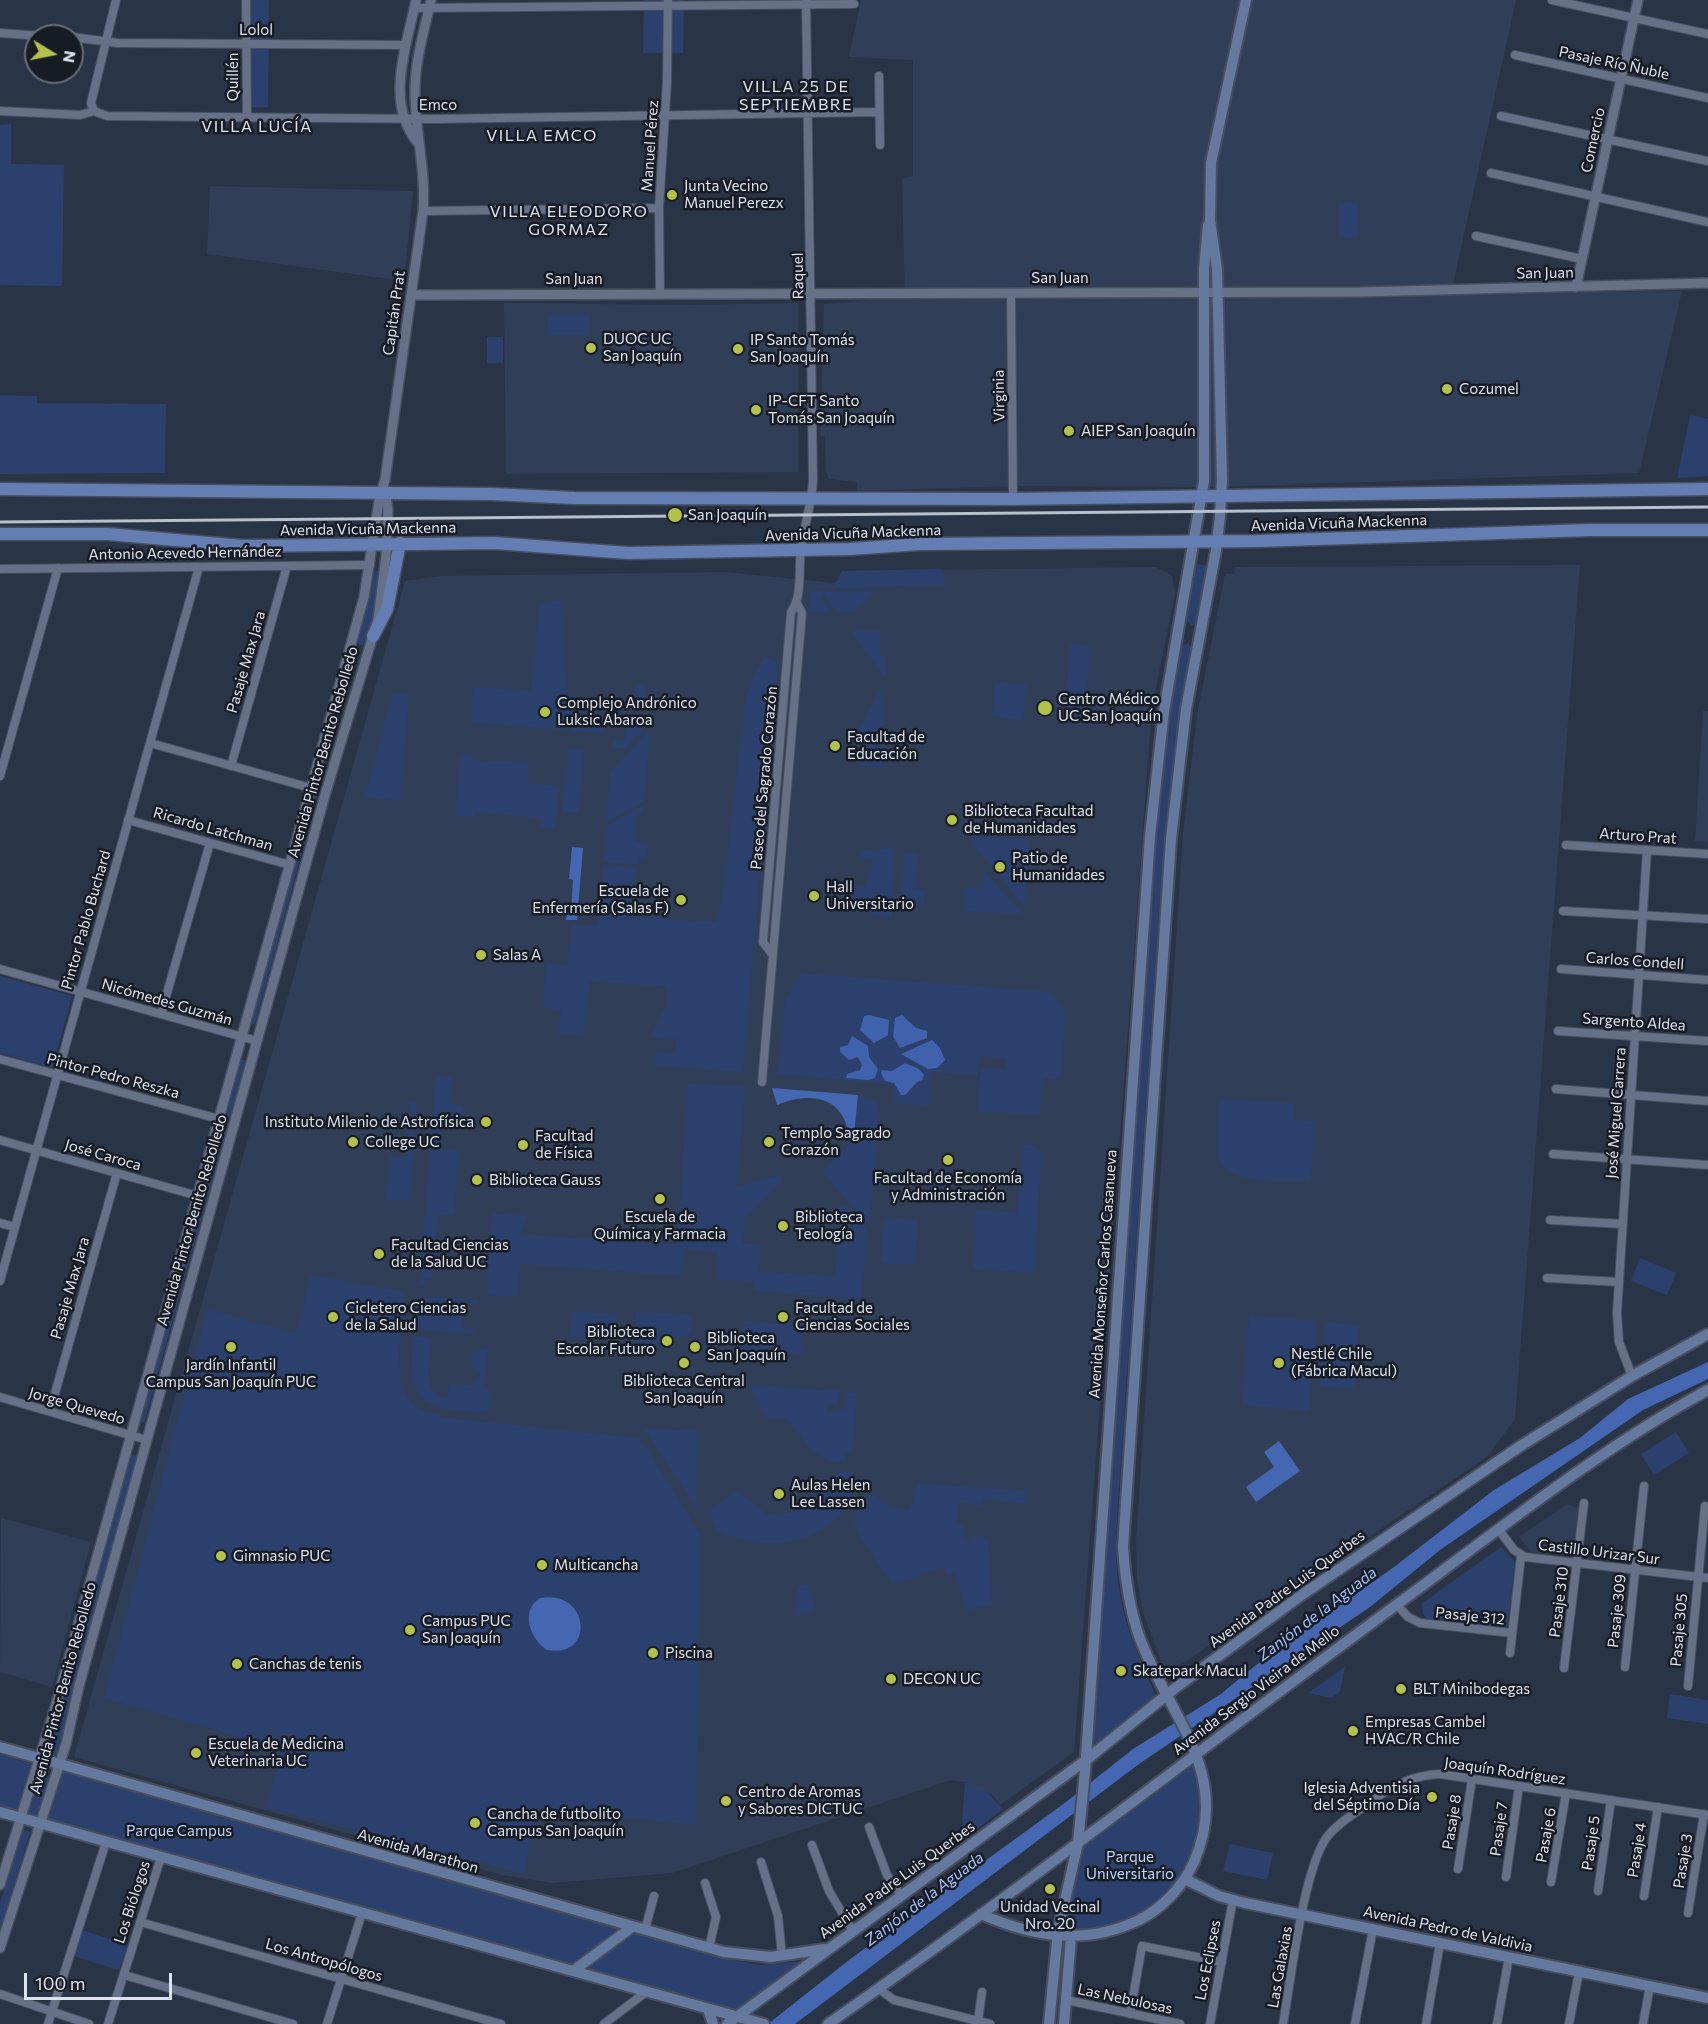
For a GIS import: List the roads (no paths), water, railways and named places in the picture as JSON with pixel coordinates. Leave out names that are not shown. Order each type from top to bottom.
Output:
[{"type":"main road","points":[[981,1914],[1019,1929],[1058,1937],[1101,1934],[1140,1919],[1165,1901],[1185,1879],[1201,1845],[1206,1822],[1206,1786],[1197,1753],[1172,1710],[1140,1637],[1130,1607],[1123,1547],[1172,828],[1186,709],[1219,528],[1221,495],[1218,292],[1210,220],[1213,148],[1246,0]]},
{"type":"main road","name":"Avenida Monseñor Carlos Casanueva","points":[[1049,2024],[1058,1937],[1080,1828],[1150,836],[1164,711],[1197,526],[1206,453],[1204,292],[1210,220]]},
{"type":"main road","name":"Avenida Vicuña Mackenna","points":[[0,489],[384,492],[574,498],[812,496],[1013,499],[1708,489]]},
{"type":"main road","name":"Avenida Vicuña Mackenna","points":[[0,534],[108,534],[243,546],[495,543],[608,553],[801,550],[920,544],[1217,542],[1590,530],[1708,530]]},
{"type":"main road","points":[[373,636],[387,609],[400,543]]},
{"type":"main road","name":"Avenida Padre Luis Querbes","points":[[727,2024],[1085,1766],[1166,1696],[1303,1594],[1501,1459],[1632,1376],[1708,1334]]},
{"type":"main road","name":"Avenida Sergio Vieira de Mello","points":[[829,2024],[1078,1843],[1499,1530],[1645,1426],[1708,1390]]},
{"type":"main road","name":"Avenida Marathon","points":[[0,1747],[709,1948],[750,1956],[782,1956],[831,1947]]},
{"type":"main road","points":[[0,1812],[21,1820],[764,2024]]},
{"type":"main road","name":"Avenida Pedro de Valdivia","points":[[1185,1879],[1233,1900],[1708,1998]]},
{"type":"main road","points":[[573,1971],[632,1927]]},
{"type":"main road","points":[[1064,2024],[1071,1937]]},
{"type":"main road","points":[[708,2009],[713,2024]]},
{"type":"street","points":[[93,111],[91,103],[116,0]]},
{"type":"street","name":"Quillén","points":[[246,0],[247,117]]},
{"type":"street","points":[[1552,0],[1708,34]]},
{"type":"street","name":"Comercio","points":[[1576,287],[1638,0]]},
{"type":"street","points":[[415,4],[806,2],[854,4]]},
{"type":"street","name":"Raquel","points":[[801,550],[812,496],[812,293],[806,2]]},
{"type":"street","name":"Manuel Pérez","points":[[660,294],[659,208],[665,116],[668,3]]},
{"type":"street","name":"Capitán Prat","points":[[415,4],[406,45],[400,92],[403,118],[418,143]]},
{"type":"street","name":"Capitán Prat","points":[[384,492],[423,211],[424,181],[418,143],[416,81],[430,4]]},
{"type":"street","points":[[0,33],[24,35]]},
{"type":"street","name":"Lolol","points":[[84,38],[118,43],[406,45]]},
{"type":"street","name":"Pasaje Río Ñuble","points":[[1515,55],[1708,98]]},
{"type":"street","points":[[879,76],[880,145]]},
{"type":"street","name":"Emco","points":[[0,111],[80,115],[93,111],[106,116],[403,118],[879,112]]},
{"type":"street","points":[[1501,116],[1708,161]]},
{"type":"street","points":[[1491,173],[1708,222]]},
{"type":"street","points":[[423,211],[659,208]]},
{"type":"street","points":[[1476,236],[1582,259]]},
{"type":"street","name":"San Juan","points":[[411,295],[1218,292],[1708,283]]},
{"type":"street","name":"Virginia","points":[[1011,293],[1013,499]]},
{"type":"street","name":"Avenida Pintor Benito Rebolledo","points":[[0,1948],[59,1764],[325,795],[373,636],[380,606],[387,544],[384,492]]},
{"type":"street","name":"Avenida Pintor Benito Rebolledo","points":[[0,1886],[40,1760],[349,654],[384,492]]},
{"type":"street","name":"Paseo del Sagrado Corazón","points":[[762,1082],[772,954],[763,942],[791,612],[797,603],[801,550]]},
{"type":"street","name":"Antonio Acevedo Hernández","points":[[0,569],[370,565]]},
{"type":"street","name":"Pasaje Max Jara","points":[[231,766],[287,566]]},
{"type":"street","name":"Pintor Pablo Buchard","points":[[0,1281],[199,567]]},
{"type":"street","points":[[0,776],[58,568]]},
{"type":"street","points":[[349,654],[366,659]]},
{"type":"street","points":[[150,743],[311,788]]},
{"type":"street","name":"Ricardo Latchman","points":[[128,820],[290,865]]},
{"type":"street","points":[[161,1014],[210,843]]},
{"type":"street","name":"Arturo Prat","points":[[1566,845],[1708,854]]},
{"type":"street","name":"José Miguel Carrera","points":[[1632,1376],[1617,1331],[1647,850]]},
{"type":"street","points":[[1563,911],[1708,919]]},
{"type":"street","name":"Nicómedes Guzmán","points":[[0,969],[258,1041]]},
{"type":"street","name":"Carlos Condell","points":[[1561,969],[1708,980]]},
{"type":"street","name":"Sargento Aldea","points":[[1558,1031],[1708,1041]]},
{"type":"street","name":"Pintor Pedro Reszka","points":[[0,1059],[219,1119]]},
{"type":"street","points":[[1556,1089],[1708,1101]]},
{"type":"street","name":"José Caroca","points":[[0,1140],[198,1196]]},
{"type":"street","points":[[1553,1154],[1708,1165]]},
{"type":"street","name":"Pasaje Max Jara","points":[[50,1411],[117,1173]]},
{"type":"street","points":[[1550,1220],[1623,1224]]},
{"type":"street","points":[[0,1223],[15,1227]]},
{"type":"street","points":[[1547,1278],[1619,1282]]},
{"type":"street","name":"Jorge Quevedo","points":[[0,1397],[147,1440]]},
{"type":"street","name":"Pasaje 309","points":[[1625,1667],[1644,1486]]},
{"type":"street","name":"Pasaje 310","points":[[1564,1668],[1584,1503]]},
{"type":"street","name":"Pasaje 305","points":[[1688,1686],[1705,1506]]},
{"type":"street","name":"Castillo Urizar Sur","points":[[1499,1530],[1521,1556],[1708,1578]]},
{"type":"street","points":[[1510,1653],[1521,1556]]},
{"type":"street","name":"Pasaje 312","points":[[1397,1605],[1408,1617],[1420,1623],[1512,1633]]},
{"type":"street","name":"Joaquín Rodríguez","points":[[1303,1915],[1318,1852],[1329,1834],[1340,1824],[1406,1780],[1430,1774],[1706,1814]]},
{"type":"street","name":"Pasaje 8","points":[[1458,1869],[1472,1779]]},
{"type":"street","name":"Pasaje 7","points":[[1506,1877],[1519,1786]]},
{"type":"street","name":"Pasaje 6","points":[[1551,1882],[1566,1793]]},
{"type":"street","name":"Pasaje 5","points":[[1598,1890],[1611,1800]]},
{"type":"street","name":"Pasaje 4","points":[[1644,1896],[1658,1807]]},
{"type":"street","name":"Pasaje 3","points":[[1688,1913],[1706,1814]]},
{"type":"street","points":[[869,1827],[888,1878],[902,1896]]},
{"type":"street","points":[[48,2024],[106,1842]]},
{"type":"street","points":[[812,1845],[829,1891],[853,1931]]},
{"type":"street","name":"Los Biólogos","points":[[108,2024],[161,1857]]},
{"type":"street","points":[[760,1862],[778,1916],[782,1956]]},
{"type":"street","points":[[705,1883],[716,1917],[709,1948]]},
{"type":"street","points":[[645,1930],[654,1896]]},
{"type":"street","name":"Los Eclipses","points":[[1210,2024],[1233,1900]]},
{"type":"street","points":[[327,2024],[362,1913]]},
{"type":"street","name":"Las Galaxias","points":[[1283,2024],[1303,1915]]},
{"type":"street","name":"Los Antropólogos","points":[[140,1922],[501,2024]]},
{"type":"street","points":[[1355,2024],[1373,1929]]},
{"type":"street","points":[[1426,2024],[1440,1943]]},
{"type":"street","points":[[1130,2014],[1142,1946],[1222,1962]]},
{"type":"street","points":[[1497,2024],[1509,1957]]},
{"type":"street","points":[[1569,2024],[1579,1972]]},
{"type":"street","points":[[123,1976],[293,2024]]},
{"type":"street","points":[[1643,2024],[1650,1986]]},
{"type":"street","points":[[879,1989],[894,2000],[990,2024]]},
{"type":"street","points":[[604,2024],[646,1992]]},
{"type":"street","points":[[978,2021],[982,1992]]},
{"type":"street","points":[[0,1994],[89,2024]]},
{"type":"street","name":"Las Nebulosas","points":[[1066,2000],[1175,2024]]},
{"type":"railway","points":[[0,522],[1708,507]]},
{"type":"place","name":"Junta Vecino Manuel Perezx","points":[[672,195]]},
{"type":"place","name":"DUOC UC San Joaquín","points":[[591,348]]},
{"type":"place","name":"IP Santo Tomás San Joaquín","points":[[738,349]]},
{"type":"place","name":"Cozumel","points":[[1447,389]]},
{"type":"place","name":"IP-CFT Santo Tomás San Joaquín","points":[[756,410]]},
{"type":"place","name":"AIEP San Joaquín","points":[[1069,431]]},
{"type":"place","name":"San Joaquín","points":[[675,515]]},
{"type":"place","name":"Centro Médico UC San Joaquín","points":[[1045,708]]},
{"type":"place","name":"Complejo Andrónico Luksic Abaroa","points":[[545,712]]},
{"type":"place","name":"Facultad de Educación","points":[[835,746]]},
{"type":"place","name":"Biblioteca Facultad de Humanidades","points":[[952,820]]},
{"type":"place","name":"Patio de Humanidades","points":[[1000,867]]},
{"type":"place","name":"Hall Universitario","points":[[814,896]]},
{"type":"place","name":"Escuela de Enfermería (Salas F)","points":[[681,900]]},
{"type":"place","name":"Salas A","points":[[481,955]]},
{"type":"place","name":"Instituto Milenio de Astrofísica","points":[[486,1122]]},
{"type":"place","name":"College UC","points":[[353,1142]]},
{"type":"place","name":"Templo Sagrado Corazón","points":[[769,1142]]},
{"type":"place","name":"Facultad de Física","points":[[523,1145]]},
{"type":"place","name":"Facultad de Economía y Administración","points":[[948,1160]]},
{"type":"place","name":"Biblioteca Gauss","points":[[477,1180]]},
{"type":"place","name":"Escuela de Química y Farmacia","points":[[660,1199]]},
{"type":"place","name":"Biblioteca Teología","points":[[783,1226]]},
{"type":"place","name":"Facultad Ciencias de la Salud UC","points":[[379,1254]]},
{"type":"place","name":"Cicletero Ciencias de la Salud","points":[[333,1317]]},
{"type":"place","name":"Facultad de Ciencias Sociales","points":[[783,1317]]},
{"type":"place","name":"Biblioteca Escolar Futuro","points":[[667,1341]]},
{"type":"place","name":"Jardín Infantil Campus San Joaquín PUC","points":[[231,1347]]},
{"type":"place","name":"Biblioteca San Joaquín","points":[[695,1347]]},
{"type":"place","name":"Biblioteca Central San Joaquín","points":[[684,1363]]},
{"type":"place","name":"Nestlé Chile (Fábrica Macul)","points":[[1279,1363]]},
{"type":"place","name":"Aulas Helen Lee Lassen","points":[[779,1494]]},
{"type":"place","name":"Gimnasio PUC","points":[[221,1556]]},
{"type":"place","name":"Multicancha","points":[[542,1565]]},
{"type":"place","name":"Campus PUC San Joaquín","points":[[410,1630]]},
{"type":"place","name":"Piscina","points":[[653,1653]]},
{"type":"place","name":"Canchas de tenis","points":[[237,1664]]},
{"type":"place","name":"Skatepark Macul","points":[[1121,1671]]},
{"type":"place","name":"DECON UC","points":[[891,1679]]},
{"type":"place","name":"BLT Minibodegas","points":[[1401,1689]]},
{"type":"place","name":"Empresas Cambel HVAC/R Chile","points":[[1353,1731]]},
{"type":"place","name":"Escuela de Medicina Veterinaria UC","points":[[196,1753]]},
{"type":"place","name":"Iglesia Adventisia del Séptimo Día","points":[[1432,1797]]},
{"type":"place","name":"Centro de Aromas y Sabores DICTUC","points":[[726,1801]]},
{"type":"place","name":"Cancha de futbolito Campus San Joaquín","points":[[475,1823]]},
{"type":"place","name":"Unidad Vecinal Nro. 20","points":[[1050,1889]]},
{"type":"district","name":"VILLA 25 DE SEPTIEMBRE","points":[[796,96]]},
{"type":"district","name":"VILLA LUCÍA","points":[[257,127]]},
{"type":"district","name":"VILLA EMCO","points":[[542,136]]},
{"type":"district","name":"VILLA ELEODORO GORMAZ","points":[[569,221]]},
{"type":"water label","name":"Zanjón de la Aguada","points":[[1317,1614]]},
{"type":"water label","name":"Zanjón de la Aguada","points":[[924,1899]]},
{"type":"park label","name":"Parque Campus","points":[[179,1831]]},
{"type":"park label","name":"Parque Universitario","points":[[1130,1866]]}]
